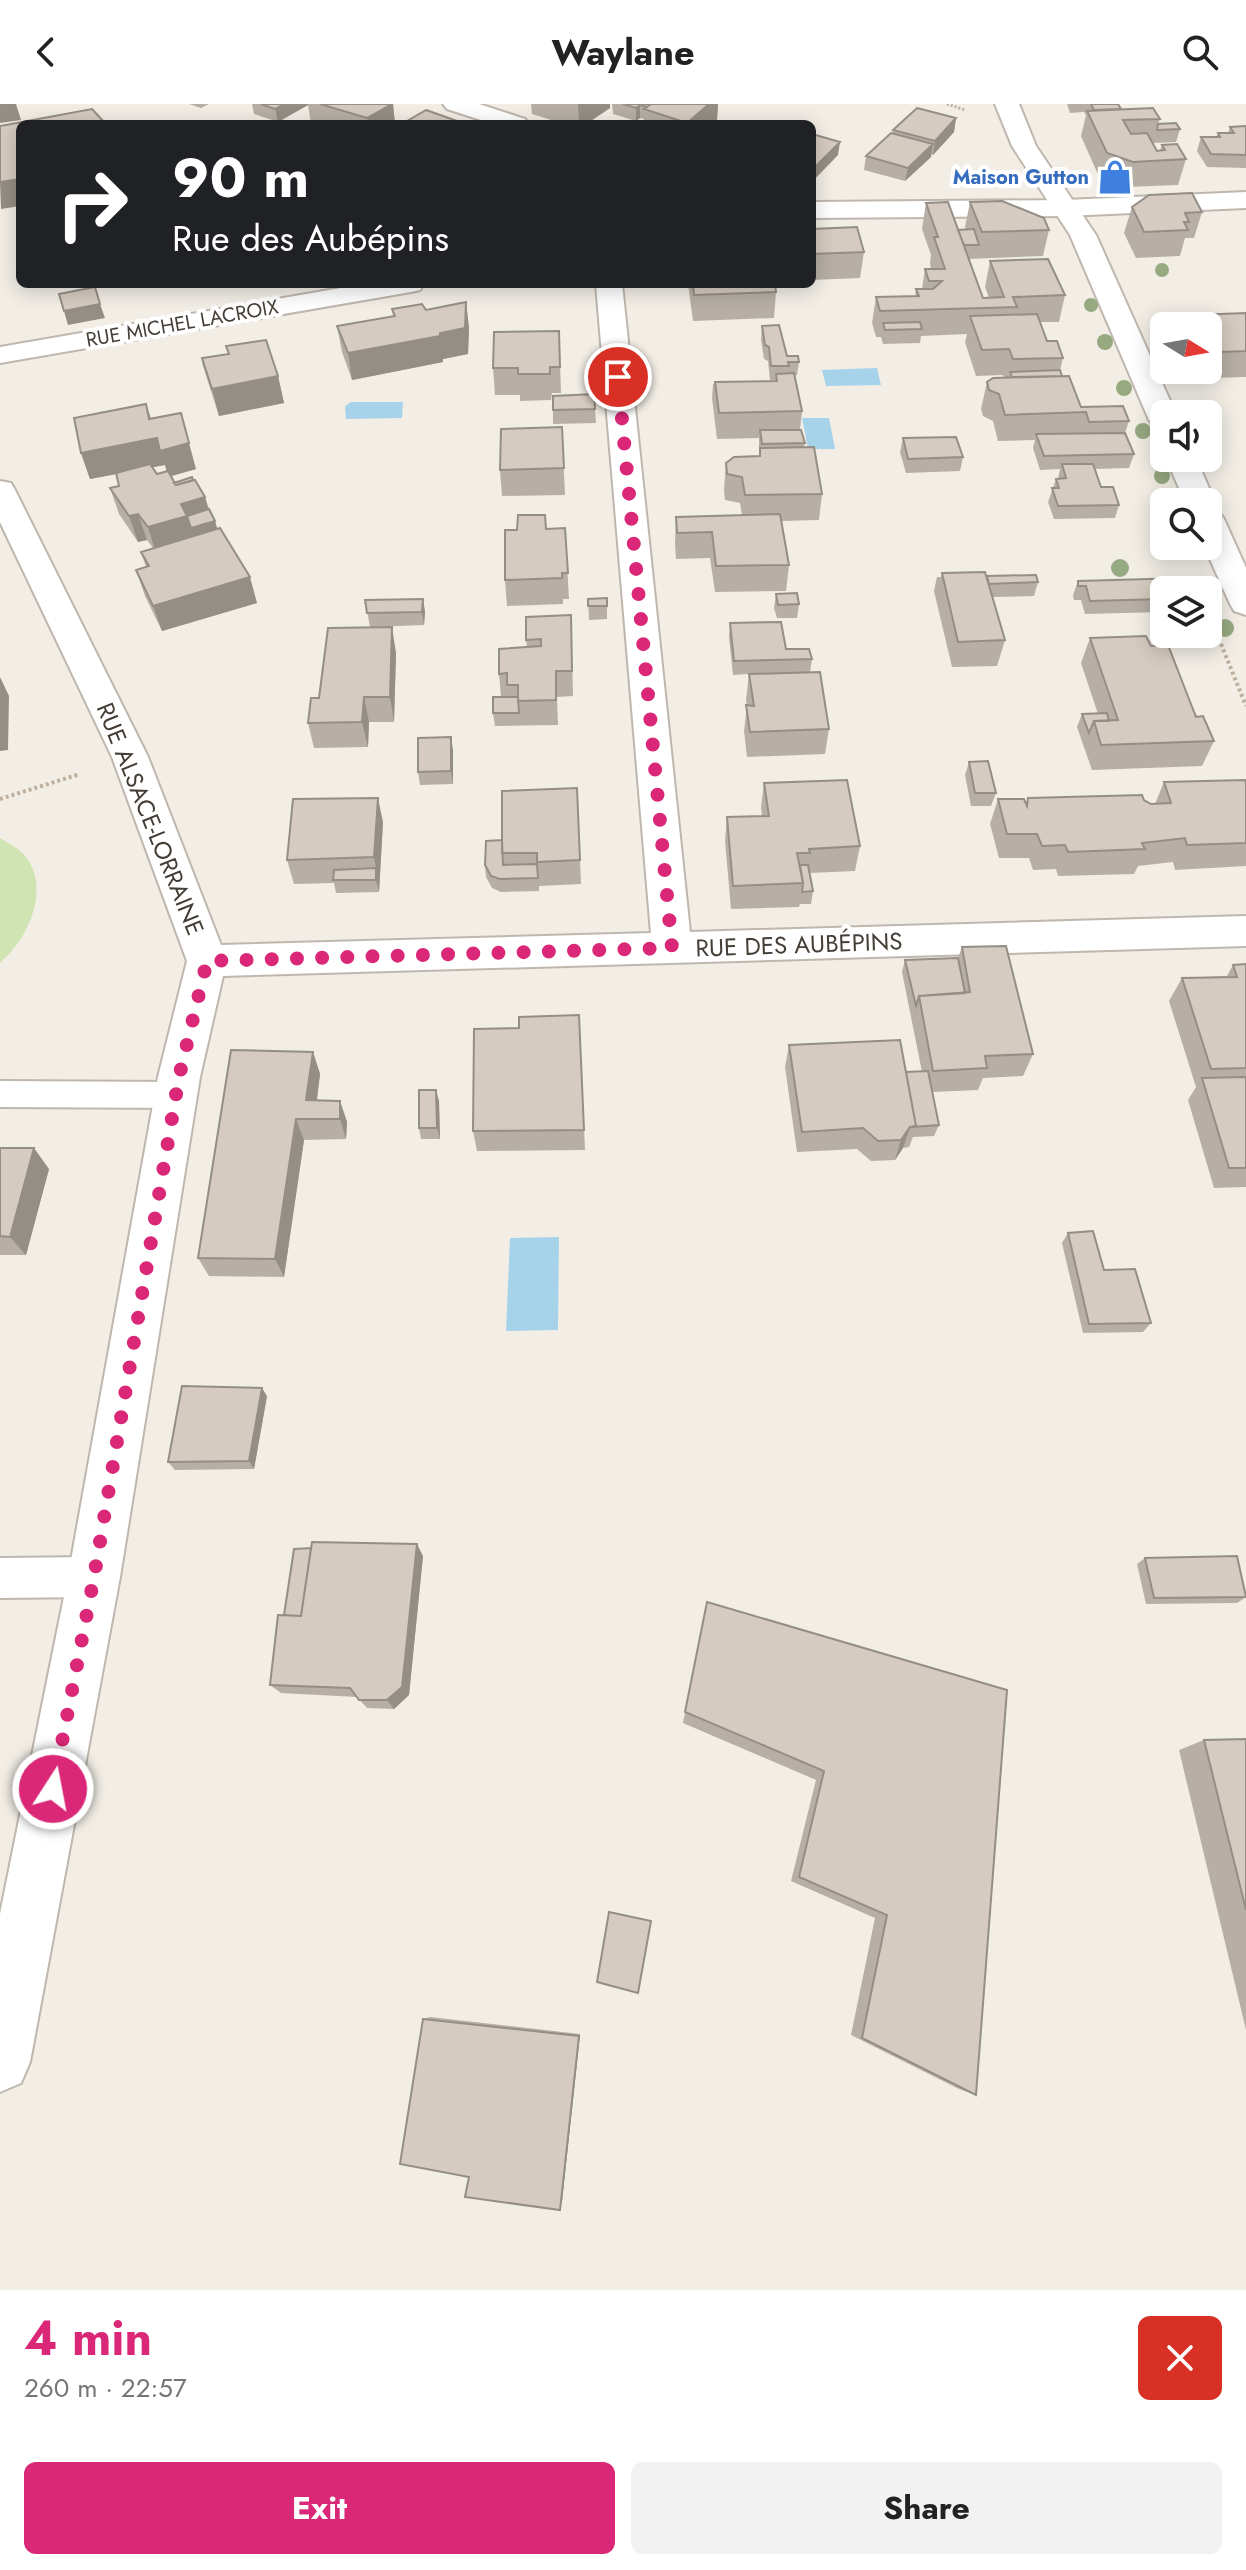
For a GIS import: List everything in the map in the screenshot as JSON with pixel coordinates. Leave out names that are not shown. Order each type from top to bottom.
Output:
[{"type":"street","points":[[455,104],[505,120]]},
{"type":"street","points":[[1007,104],[1024,146],[1083,235],[1155,400]]},
{"type":"street","points":[[816,210],[1065,208],[1246,200]]},
{"type":"street","name":"RUE MICHEL LACROIX","points":[[0,355],[388,288]]},
{"type":"street","points":[[609,288],[672,948]]},
{"type":"street","name":"RUE ALSACE-LORRAINE","points":[[0,490],[130,757],[207,961],[176,1095],[94,1577],[0,2062]]},
{"type":"street","points":[[1222,550],[1246,604]]},
{"type":"street","name":"RUE DES AUBÉPINS","points":[[207,961],[1246,931]]},
{"type":"lane","points":[[0,1094],[176,1095]]},
{"type":"lane","points":[[0,1578],[94,1577]]},
{"type":"path","points":[[1222,647],[1246,706]]},
{"type":"path","points":[[0,799],[130,757]]},
{"type":"green space","points":[[0,838],[25,856],[33,869],[36,898],[27,928],[0,963]]},
{"type":"water","points":[[877,368],[881,385],[826,386],[822,370]]},
{"type":"water","points":[[351,402],[403,402],[402,418],[346,419],[345,406]]},
{"type":"water","points":[[802,418],[829,418],[835,449],[808,449]]},
{"type":"water","points":[[559,1237],[558,1330],[506,1331],[510,1238]]},
{"type":"building","points":[[261,104],[284,104],[275,109]]},
{"type":"building","points":[[320,104],[392,104],[367,118]]},
{"type":"building","points":[[623,104],[651,104],[636,108]]},
{"type":"building","points":[[651,104],[709,104],[690,120],[678,120],[644,109]]},
{"type":"building","points":[[1091,104],[1118,104],[1121,109],[1094,110]]},
{"type":"building","points":[[917,108],[956,118],[935,141],[893,130]]},
{"type":"building","points":[[1153,108],[1160,119],[1123,120],[1131,134],[1147,133],[1157,151],[1165,150],[1162,145],[1177,144],[1186,159],[1133,162],[1107,153],[1087,111]]},
{"type":"building","points":[[92,109],[102,120],[32,120]]},
{"type":"building","points":[[426,110],[454,120],[409,120]]},
{"type":"building","points":[[16,123],[16,180],[0,182],[0,126]]},
{"type":"building","points":[[1176,123],[1180,129],[1157,130],[1158,124]]},
{"type":"building","points":[[1246,126],[1246,155],[1211,154],[1201,137],[1220,137],[1218,133],[1234,133],[1230,127]]},
{"type":"building","points":[[891,133],[933,144],[908,168],[866,156]]},
{"type":"building","points":[[816,135],[840,142],[816,166]]},
{"type":"building","points":[[1192,193],[1202,212],[1185,213],[1189,222],[1184,222],[1188,230],[1144,232],[1132,207],[1149,195]]},
{"type":"building","points":[[1002,201],[1044,218],[1049,230],[982,232],[970,202]]},
{"type":"building","points":[[948,202],[983,298],[1004,297],[990,261],[1048,259],[1065,295],[1013,297],[1017,307],[880,311],[876,297],[919,296],[916,289],[933,289],[942,281],[929,281],[925,269],[945,269],[926,203]]},
{"type":"building","points":[[857,227],[864,252],[816,254],[816,229]]},
{"type":"building","points":[[974,229],[979,245],[964,245],[958,230]]},
{"type":"building","points":[[95,288],[100,304],[64,311],[59,294]]},
{"type":"building","points":[[693,288],[776,288],[776,292],[694,295]]},
{"type":"building","points":[[466,302],[465,328],[440,333],[440,336],[348,353],[337,326],[395,316],[392,309],[422,304],[426,310]]},
{"type":"building","points":[[1246,313],[1246,351],[1222,352],[1222,314]]},
{"type":"building","points":[[1037,314],[1047,341],[1057,341],[1063,358],[1013,359],[1009,349],[982,350],[970,316]]},
{"type":"building","points":[[920,322],[922,329],[885,330],[883,323]]},
{"type":"building","points":[[779,325],[787,356],[798,356],[799,362],[788,362],[789,366],[771,366],[769,347],[765,345],[762,326]]},
{"type":"building","points":[[559,331],[560,367],[550,367],[550,374],[518,374],[518,368],[493,368],[494,332]]},
{"type":"building","points":[[266,340],[278,376],[212,389],[202,358],[229,354],[226,346]]},
{"type":"building","points":[[1060,370],[1062,376],[1012,377],[1010,372]]},
{"type":"building","points":[[794,373],[802,411],[719,413],[715,382],[777,381],[776,374]]},
{"type":"building","points":[[1069,376],[1081,407],[1123,406],[1129,421],[1089,422],[1086,412],[1005,415],[999,394],[989,390],[987,382],[993,378]]},
{"type":"building","points":[[594,394],[595,409],[553,410],[553,396]]},
{"type":"building","points":[[146,404],[149,419],[181,413],[189,443],[160,451],[157,438],[81,453],[74,418]]},
{"type":"building","points":[[562,427],[564,468],[500,470],[501,429]]},
{"type":"building","points":[[760,430],[801,430],[805,443],[762,444]]},
{"type":"building","points":[[1125,433],[1134,454],[1044,456],[1036,434]]},
{"type":"building","points":[[956,437],[963,457],[908,459],[903,438]]},
{"type":"building","points":[[814,447],[822,494],[745,495],[742,477],[727,474],[726,463],[734,457],[760,456],[760,448]]},
{"type":"building","points":[[150,464],[157,474],[168,471],[176,485],[195,480],[205,497],[181,504],[187,516],[148,527],[138,514],[129,516],[110,488],[119,486],[116,473]]},
{"type":"building","points":[[1062,464],[1093,464],[1101,487],[1113,487],[1119,505],[1058,506],[1052,488],[1059,488],[1056,479],[1066,478]]},
{"type":"building","points":[[192,477],[193,480],[174,483]]},
{"type":"building","points":[[209,509],[215,521],[191,528],[187,516]]},
{"type":"building","points":[[780,514],[789,565],[716,566],[712,532],[677,533],[676,517]]},
{"type":"building","points":[[518,515],[545,515],[546,529],[565,528],[568,573],[562,573],[562,578],[505,580],[505,530],[517,530]]},
{"type":"building","points":[[220,528],[250,577],[153,606],[136,570],[149,566],[141,552]]},
{"type":"building","points":[[985,572],[1005,640],[958,642],[942,573]]},
{"type":"building","points":[[1036,575],[1038,582],[989,584],[987,576]]},
{"type":"building","points":[[1150,579],[1150,599],[1090,601],[1086,586],[1078,586],[1078,581]]},
{"type":"building","points":[[797,593],[799,604],[778,605],[776,594]]},
{"type":"building","points":[[607,598],[607,606],[588,606],[588,599]]},
{"type":"building","points":[[423,599],[422,612],[367,613],[365,600]]},
{"type":"building","points":[[571,615],[572,671],[556,671],[556,700],[518,701],[518,685],[507,685],[507,673],[499,674],[499,649],[541,646],[541,639],[526,640],[526,617]]},
{"type":"building","points":[[781,622],[786,649],[809,649],[812,659],[734,661],[730,623]]},
{"type":"building","points":[[392,627],[390,697],[364,697],[362,722],[308,723],[311,698],[319,698],[328,628]]},
{"type":"building","points":[[1146,636],[1150,648],[1169,648],[1196,717],[1203,716],[1214,741],[1101,745],[1094,721],[1118,720],[1090,638]]},
{"type":"building","points":[[820,672],[829,729],[750,732],[746,705],[754,706],[749,674]]},
{"type":"building","points":[[493,697],[518,697],[519,713],[493,713]]},
{"type":"building","points":[[1107,713],[1109,721],[1094,721],[1089,733],[1082,714]]},
{"type":"building","points":[[451,737],[451,771],[418,772],[418,738]]},
{"type":"building","points":[[988,761],[996,793],[975,793],[969,762]]},
{"type":"building","points":[[847,780],[860,846],[809,849],[810,853],[797,853],[803,883],[733,886],[727,817],[769,816],[764,783]]},
{"type":"building","points":[[1245,780],[1246,843],[1187,845],[1185,838],[1142,843],[1145,849],[1068,852],[1065,845],[1042,846],[1037,834],[1007,834],[998,799],[1024,799],[1027,806],[1028,798],[1142,795],[1151,804],[1171,803],[1164,782]]},
{"type":"building","points":[[577,788],[580,860],[537,862],[537,853],[502,853],[502,791]]},
{"type":"building","points":[[378,798],[374,857],[287,860],[293,799]]},
{"type":"building","points":[[502,840],[503,865],[537,864],[538,878],[500,879],[491,876],[485,865],[486,841]]},
{"type":"building","points":[[800,865],[808,865],[813,891],[802,892]]},
{"type":"building","points":[[376,868],[376,880],[333,880],[334,870]]},
{"type":"building","points":[[1006,946],[1033,1054],[985,1056],[987,1068],[933,1071],[919,996],[970,992],[962,947]]},
{"type":"building","points":[[958,958],[965,993],[919,996],[916,1006],[905,960]]},
{"type":"building","points":[[1246,964],[1246,1068],[1211,1069],[1182,978],[1237,977],[1233,965]]},
{"type":"building","points":[[579,1015],[584,1130],[473,1131],[474,1029],[519,1028],[519,1017]]},
{"type":"building","points":[[900,1040],[916,1126],[910,1127],[901,1140],[878,1141],[863,1128],[802,1132],[789,1045]]},
{"type":"building","points":[[231,1050],[313,1052],[306,1100],[340,1101],[340,1119],[296,1119],[275,1259],[198,1258]]},
{"type":"building","points":[[928,1071],[939,1125],[912,1127],[916,1126],[906,1072]]},
{"type":"building","points":[[1246,1077],[1246,1168],[1229,1168],[1202,1078]]},
{"type":"building","points":[[419,1090],[436,1090],[437,1128],[419,1128]]},
{"type":"building","points":[[0,1148],[34,1148],[10,1237],[0,1236]]},
{"type":"building","points":[[1093,1231],[1104,1270],[1135,1269],[1151,1323],[1089,1324],[1068,1233]]},
{"type":"building","points":[[182,1386],[262,1388],[249,1461],[168,1462]]},
{"type":"building","points":[[312,1542],[417,1544],[402,1687],[387,1700],[359,1700],[350,1688],[270,1685],[278,1615],[301,1616]]},
{"type":"building","points":[[311,1548],[301,1616],[284,1615],[294,1549]]},
{"type":"building","points":[[1237,1556],[1246,1597],[1154,1598],[1145,1558]]},
{"type":"building","points":[[707,1602],[1007,1690],[976,2095],[862,2038],[887,1915],[799,1877],[824,1771],[685,1712]]},
{"type":"building","points":[[1246,1739],[1246,1910],[1204,1740]]},
{"type":"building","points":[[609,1912],[651,1921],[638,1993],[597,1982]]},
{"type":"building","points":[[423,2019],[579,2036],[560,2210],[465,2197],[469,2177],[400,2164]]},
{"type":"place","name":"Maison Gutton","points":[[1115,177]]},
{"type":"route","points":[[53,1789],[94,1577],[179,1077],[207,961],[672,948],[618,377]]}]
